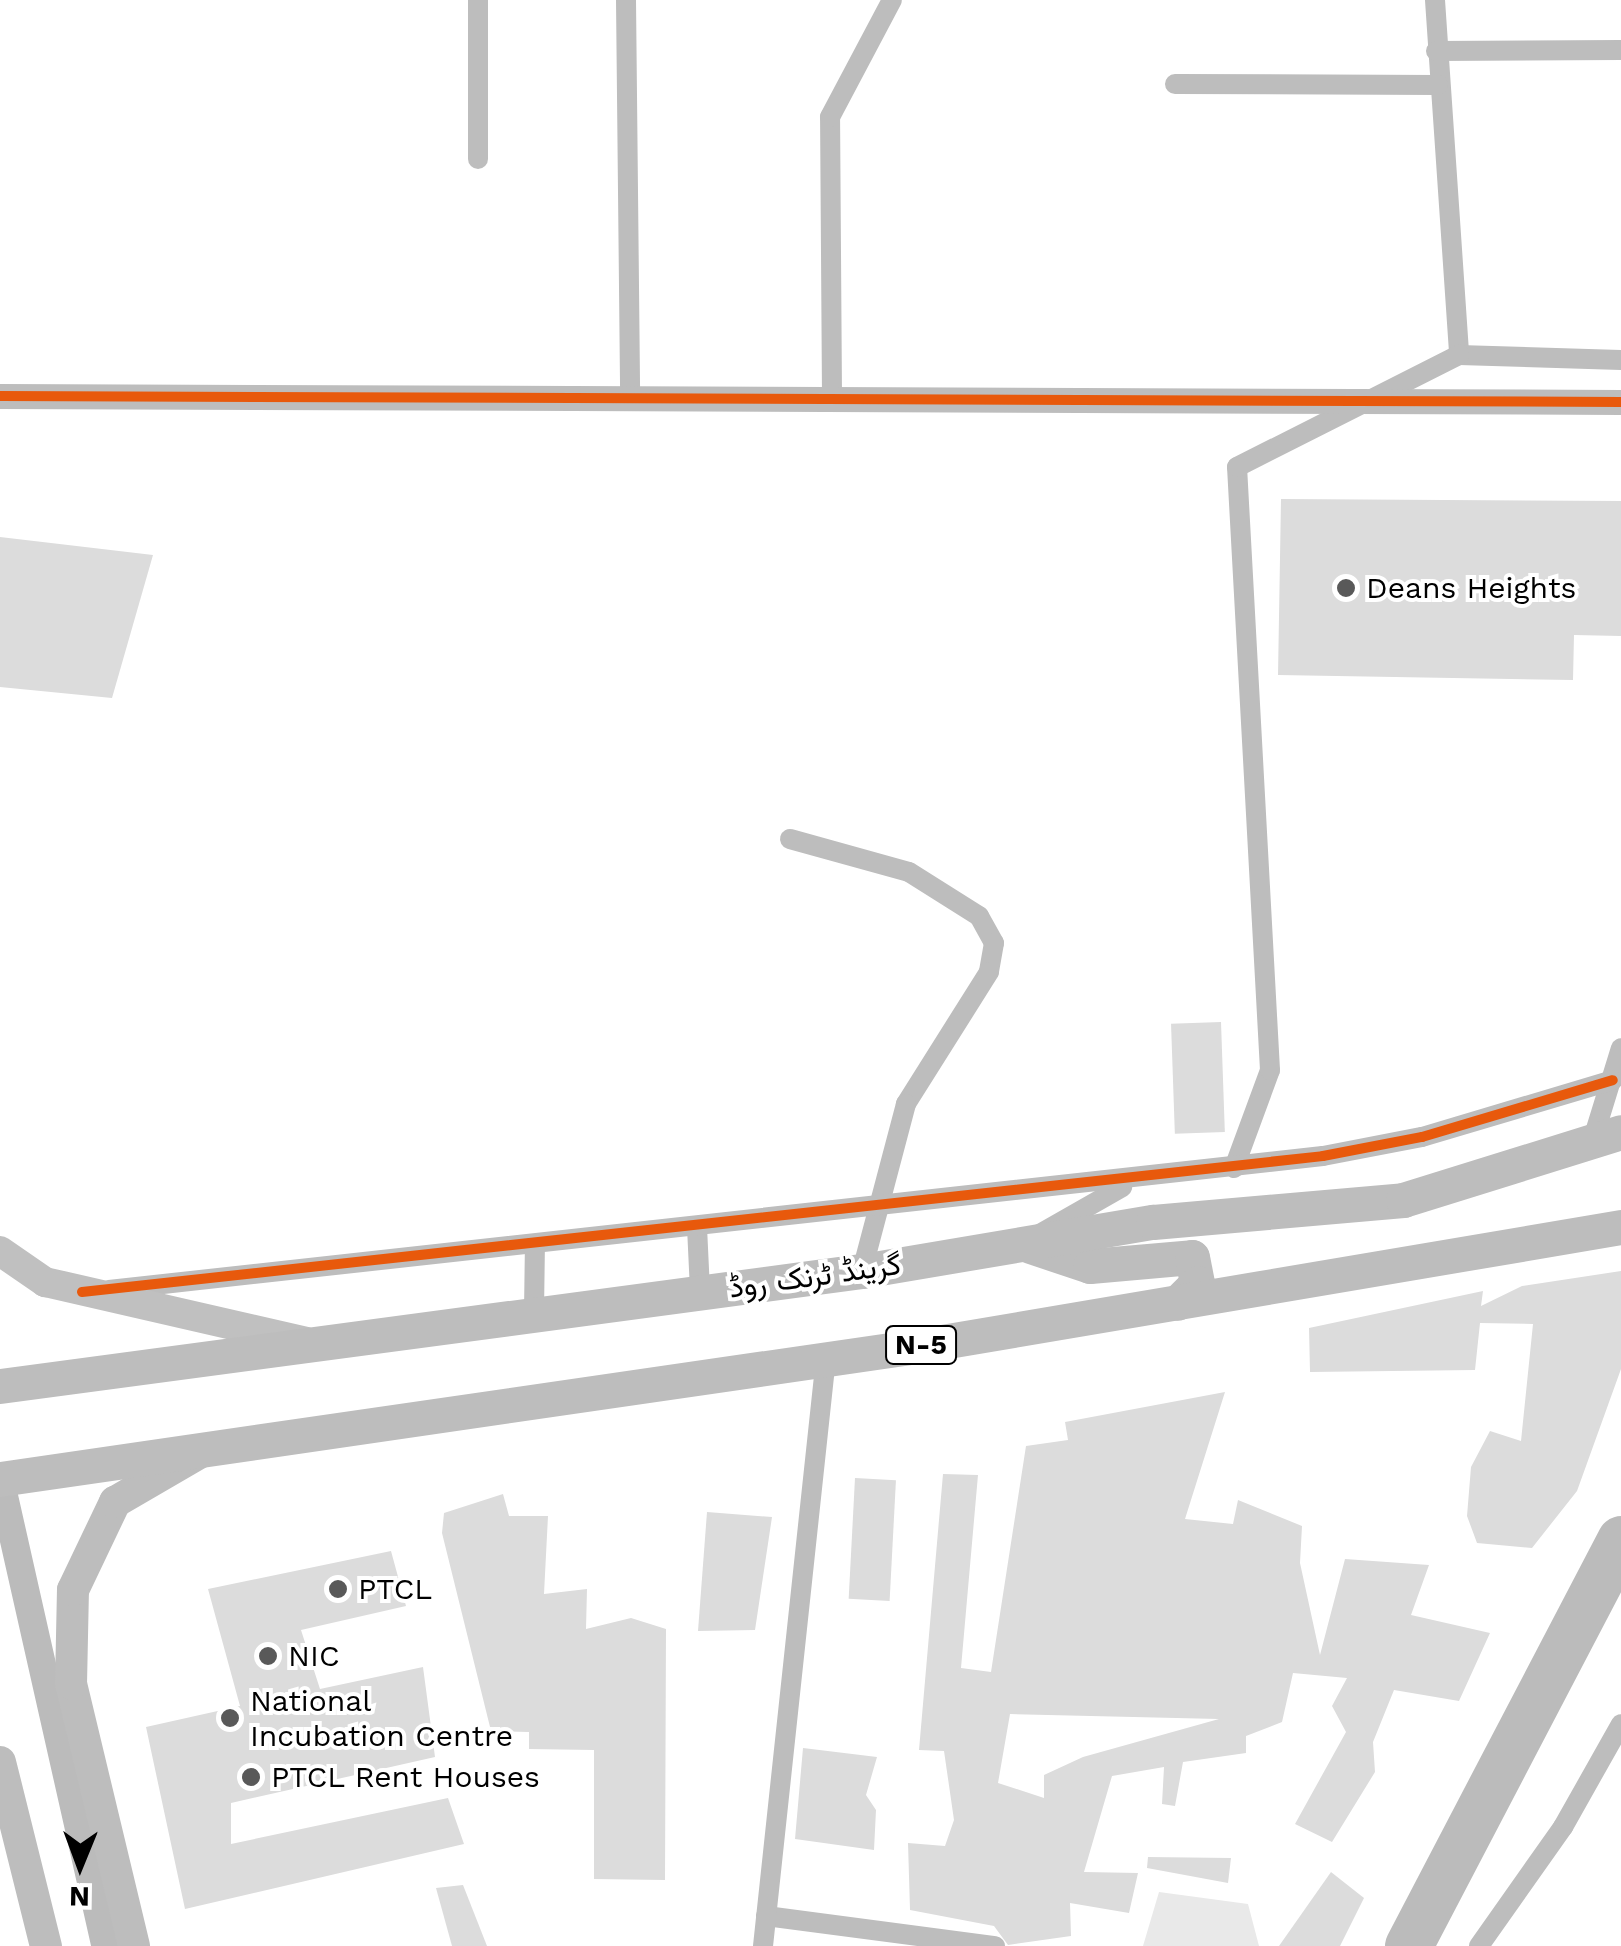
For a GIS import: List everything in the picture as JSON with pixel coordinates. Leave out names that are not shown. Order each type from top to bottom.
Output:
[{"type":"highway","name":"گرینڈ ٹرنک روڈ","points":[[0,1386],[534,1312],[862,1272],[1154,1222],[1403,1200],[1607,1137]]},
{"type":"highway","name":"N-5","points":[[0,1478],[218,1442],[826,1357],[1177,1303],[1621,1227]]},
{"type":"highway","points":[[1024,1244],[1090,1266],[1192,1257],[1197,1283],[1177,1303]]},
{"type":"main road","points":[[0,1251],[46,1282],[308,1342]]},
{"type":"main road","points":[[134,1946],[71,1684],[73,1590],[115,1502],[218,1442]]},
{"type":"main road","points":[[0,1762],[46,1946]]},
{"type":"street","points":[[478,0],[478,159]]},
{"type":"street","points":[[626,0],[630,395]]},
{"type":"street","points":[[832,396],[830,117],[892,0]]},
{"type":"street","points":[[1435,0],[1460,355]]},
{"type":"street","points":[[1436,52],[1621,50]]},
{"type":"street","points":[[1175,84],[1438,85]]},
{"type":"street","points":[[1234,1168],[1270,1070],[1237,467],[1382,399],[1460,355],[1621,360]]},
{"type":"street","points":[[0,396],[630,395],[1621,402]]},
{"type":"street","points":[[790,839],[909,872],[979,916],[994,943],[989,972],[906,1104],[874,1208],[862,1272]]},
{"type":"street","points":[[1607,1137],[1621,1048]]},
{"type":"street","points":[[82,1292],[1234,1168],[1422,1137],[1613,1080]]},
{"type":"street","points":[[1024,1244],[1136,1180]]},
{"type":"street","points":[[697,1226],[700,1291]]},
{"type":"street","points":[[534,1312],[535,1244]]},
{"type":"street","points":[[763,1946],[826,1357]]},
{"type":"street","points":[[1479,1946],[1563,1828],[1621,1724]]},
{"type":"street","points":[[766,1916],[995,1946]]},
{"type":"shaded area","points":[[1159,1892],[1248,1904],[1259,1946],[1143,1946]]},
{"type":"building","points":[[1281,499],[1621,501],[1621,636],[1574,635],[1573,680],[1278,675]]},
{"type":"building","points":[[0,537],[153,555],[112,698],[0,687]]},
{"type":"building","points":[[1221,1022],[1225,1132],[1175,1134],[1171,1024]]},
{"type":"building","points":[[1621,1271],[1621,1369],[1577,1491],[1532,1548],[1477,1543],[1467,1516],[1471,1467],[1490,1431],[1521,1441],[1533,1324],[1480,1323],[1475,1370],[1310,1372],[1309,1328],[1483,1291],[1481,1306],[1522,1286]]},
{"type":"building","points":[[1225,1392],[1185,1519],[1233,1524],[1238,1500],[1302,1526],[1300,1563],[1320,1655],[1345,1559],[1429,1565],[1411,1615],[1490,1633],[1459,1701],[1394,1690],[1373,1742],[1375,1772],[1332,1842],[1295,1824],[1346,1732],[1332,1706],[1347,1678],[1293,1673],[1282,1722],[1246,1736],[1246,1753],[1183,1762],[1175,1806],[1162,1804],[1164,1767],[1112,1776],[1084,1872],[1138,1873],[1129,1913],[1070,1903],[1071,1936],[1008,1945],[994,1926],[910,1910],[908,1843],[945,1846],[954,1820],[944,1751],[919,1750],[943,1474],[978,1475],[961,1668],[991,1672],[1026,1446],[1068,1440],[1065,1422]],"holes":[[[1010,1714],[1219,1719],[1083,1757],[1044,1775],[1044,1798],[998,1783]]]},
{"type":"building","points":[[855,1478],[896,1480],[890,1601],[849,1599]]},
{"type":"building","points":[[503,1494],[509,1516],[548,1516],[544,1594],[587,1589],[586,1629],[631,1618],[666,1629],[665,1880],[594,1879],[594,1750],[529,1749],[529,1732],[491,1731],[442,1533],[444,1513]]},
{"type":"building","points":[[707,1512],[772,1517],[755,1630],[698,1631]]},
{"type":"building","name":"PTCL Rent Houses","points":[[391,1551],[406,1606],[301,1630],[320,1689],[423,1667],[435,1757],[231,1803],[231,1844],[448,1798],[464,1844],[185,1909],[146,1727],[240,1706],[208,1589]]},
{"type":"building","points":[[803,1748],[877,1757],[866,1795],[876,1810],[874,1850],[795,1839]]},
{"type":"building","points":[[1148,1857],[1231,1858],[1228,1883],[1147,1868]]},
{"type":"building","points":[[1331,1872],[1364,1898],[1340,1946],[1279,1946]]},
{"type":"building","points":[[463,1885],[487,1946],[452,1946],[436,1888]]},
{"type":"waterway","points":[[4,1496],[105,1946]]},
{"type":"waterway","points":[[1409,1946],[1621,1540]]},
{"type":"cycle path","points":[[0,396],[1621,402]]},
{"type":"cycle path","points":[[82,1292],[1323,1156],[1422,1137],[1613,1080]]},
{"type":"place","name":"Deans Heights","points":[[1346,588]]},
{"type":"place","name":"PTCL","points":[[338,1589]]},
{"type":"place","name":"NIC","points":[[268,1656]]},
{"type":"place","name":"National Incubation Centre","points":[[230,1718]]},
{"type":"place","name":"PTCL Rent Houses","points":[[251,1777]]}]
